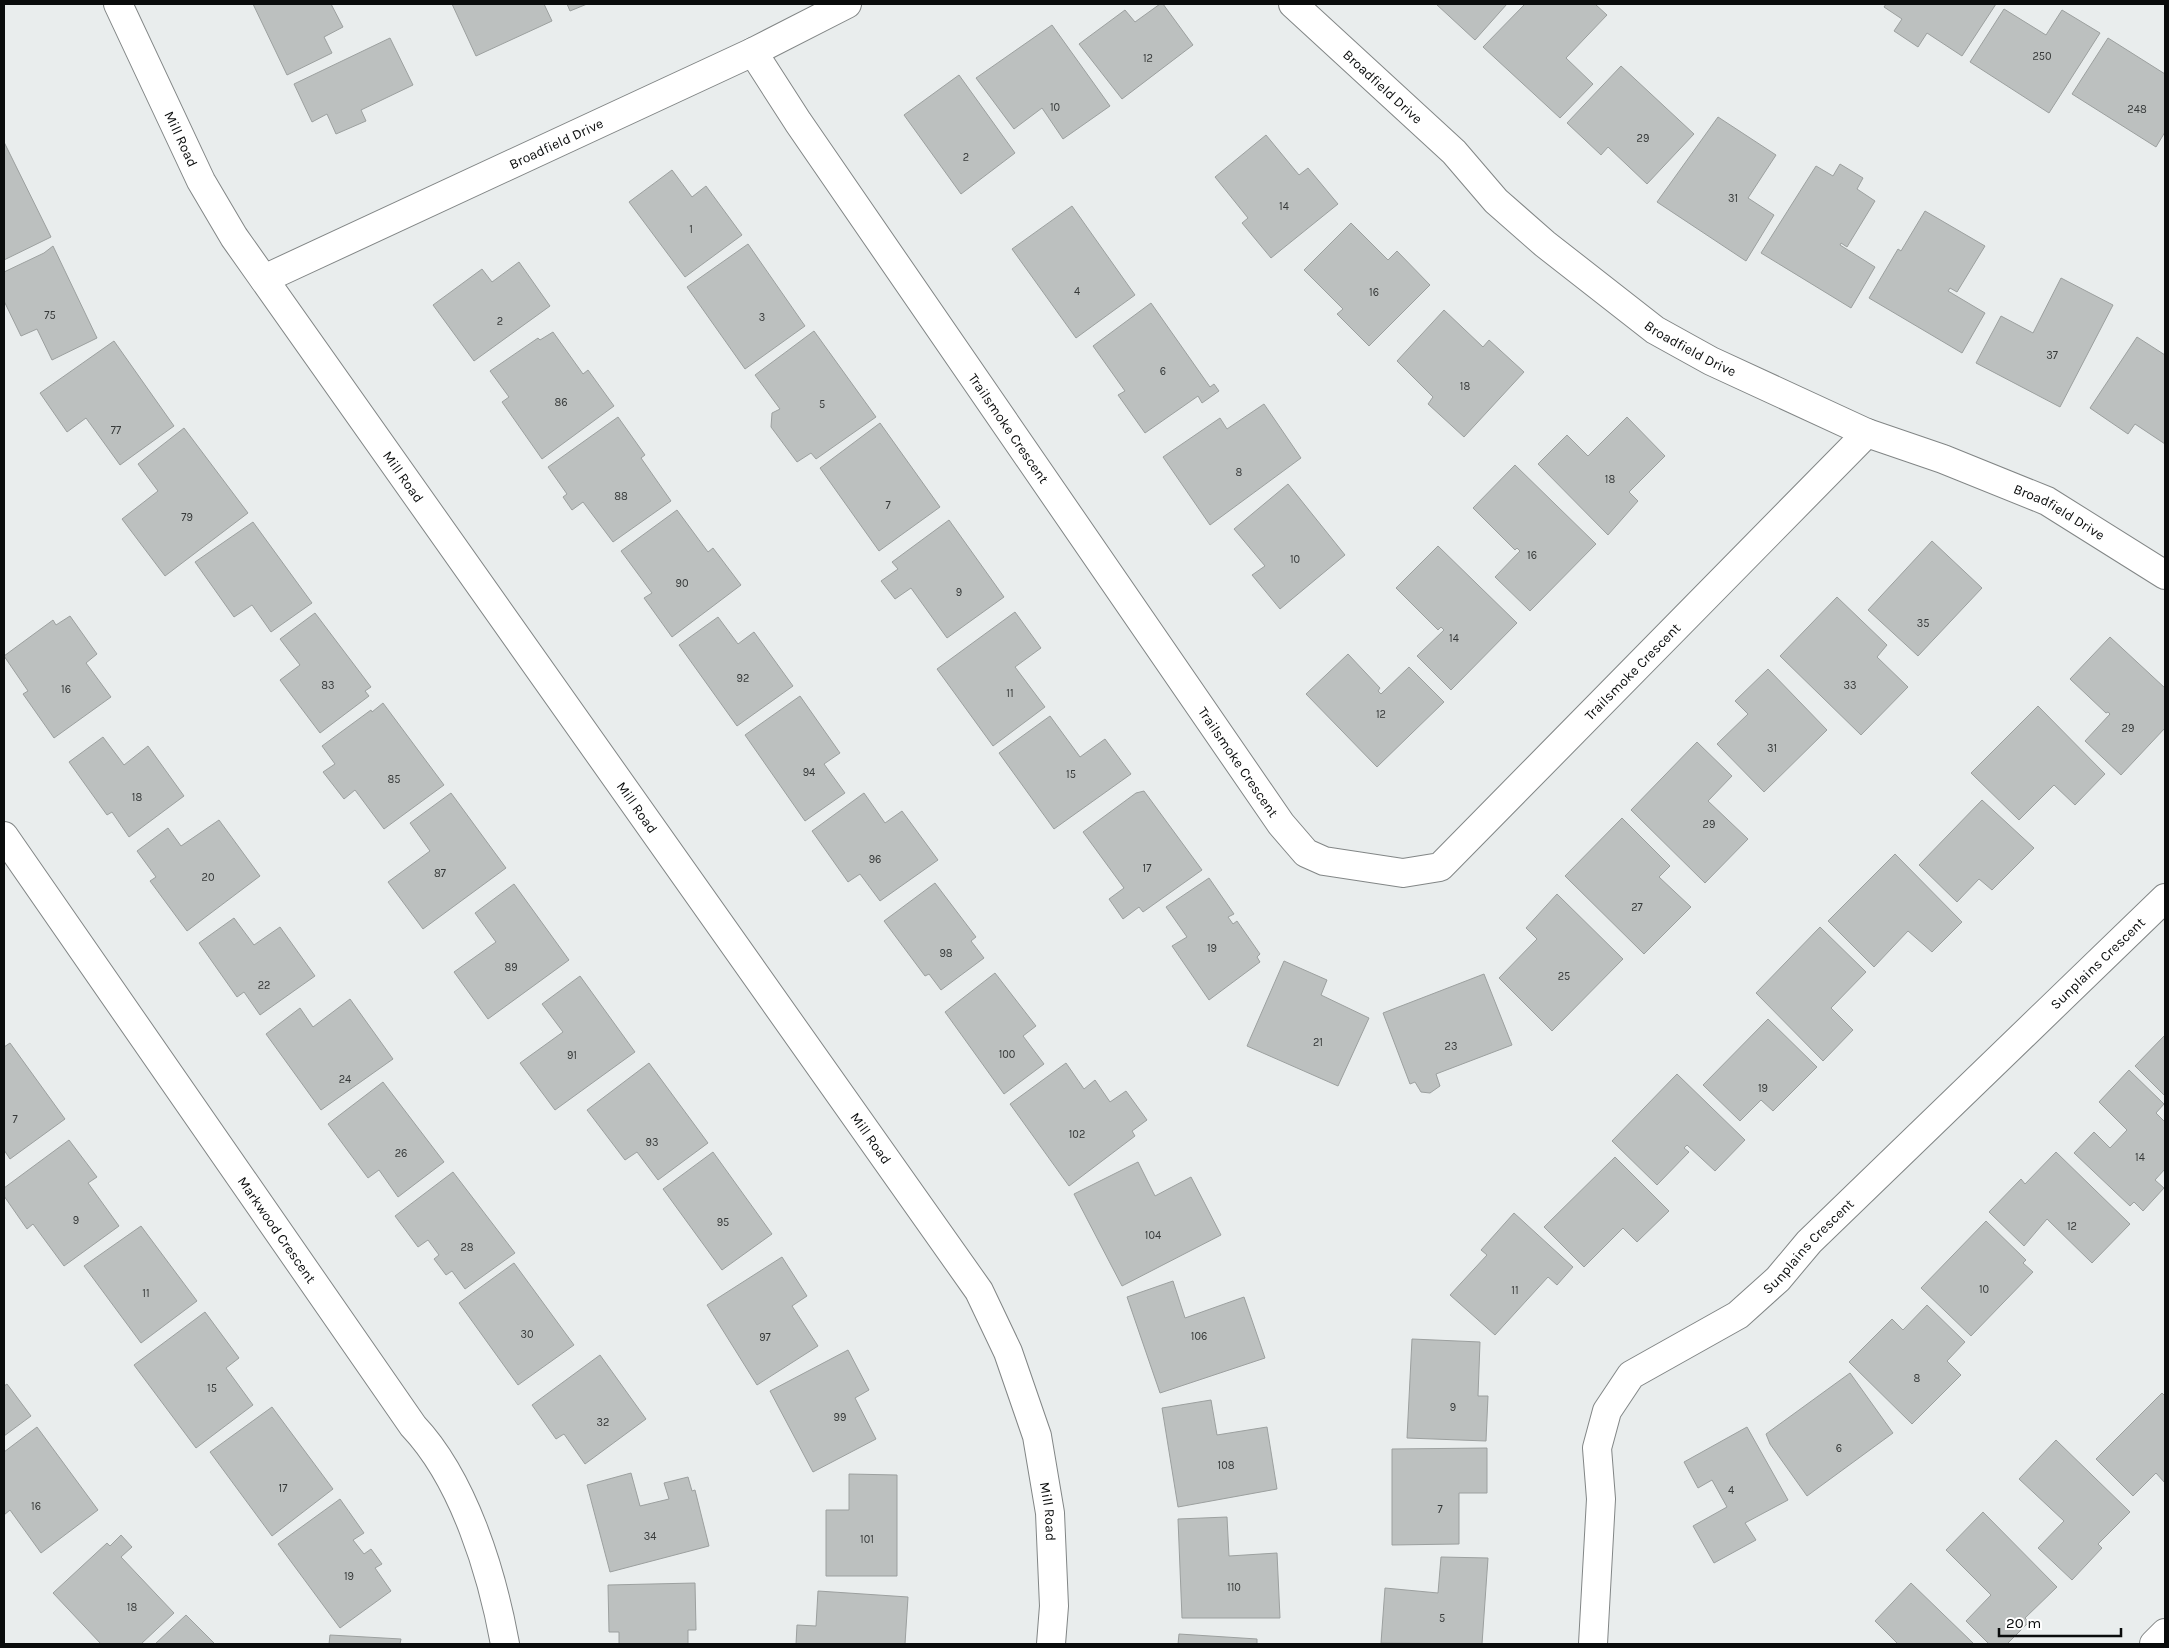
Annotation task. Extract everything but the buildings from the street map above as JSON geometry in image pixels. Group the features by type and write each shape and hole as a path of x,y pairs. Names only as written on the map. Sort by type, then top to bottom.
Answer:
{"street":[{"name":"Mill Road","path":"118,4 201,181 234,237 979,1291 1008,1352 1037,1436 1050,1513 1054,1606 1051,1644"},
{"name":"Broadfield Drive","path":"264,279 753,52 848,4"},
{"name":"Broadfield Drive","path":"1293,4 1454,152 1496,201 1545,244 1655,330 1711,361 1867,433 1943,459 2047,501 2165,575"},
{"name":"Trailsmoke Crescent","path":"753,52 798,122 1281,824 1306,854 1324,861 1403,873 1440,867 1867,433"},
{"name":"Markwood Crescent","path":"4,836 407,1418 425,1439 449,1475 480,1549 499,1610 505,1644"},
{"name":"Sunplains Crescent","path":"1593,1644 1601,1499 1597,1448 1607,1411 1631,1375 1738,1315 1772,1285 1809,1242 2165,898"},
{"path":"2154,1644 2165,1633"}]}
